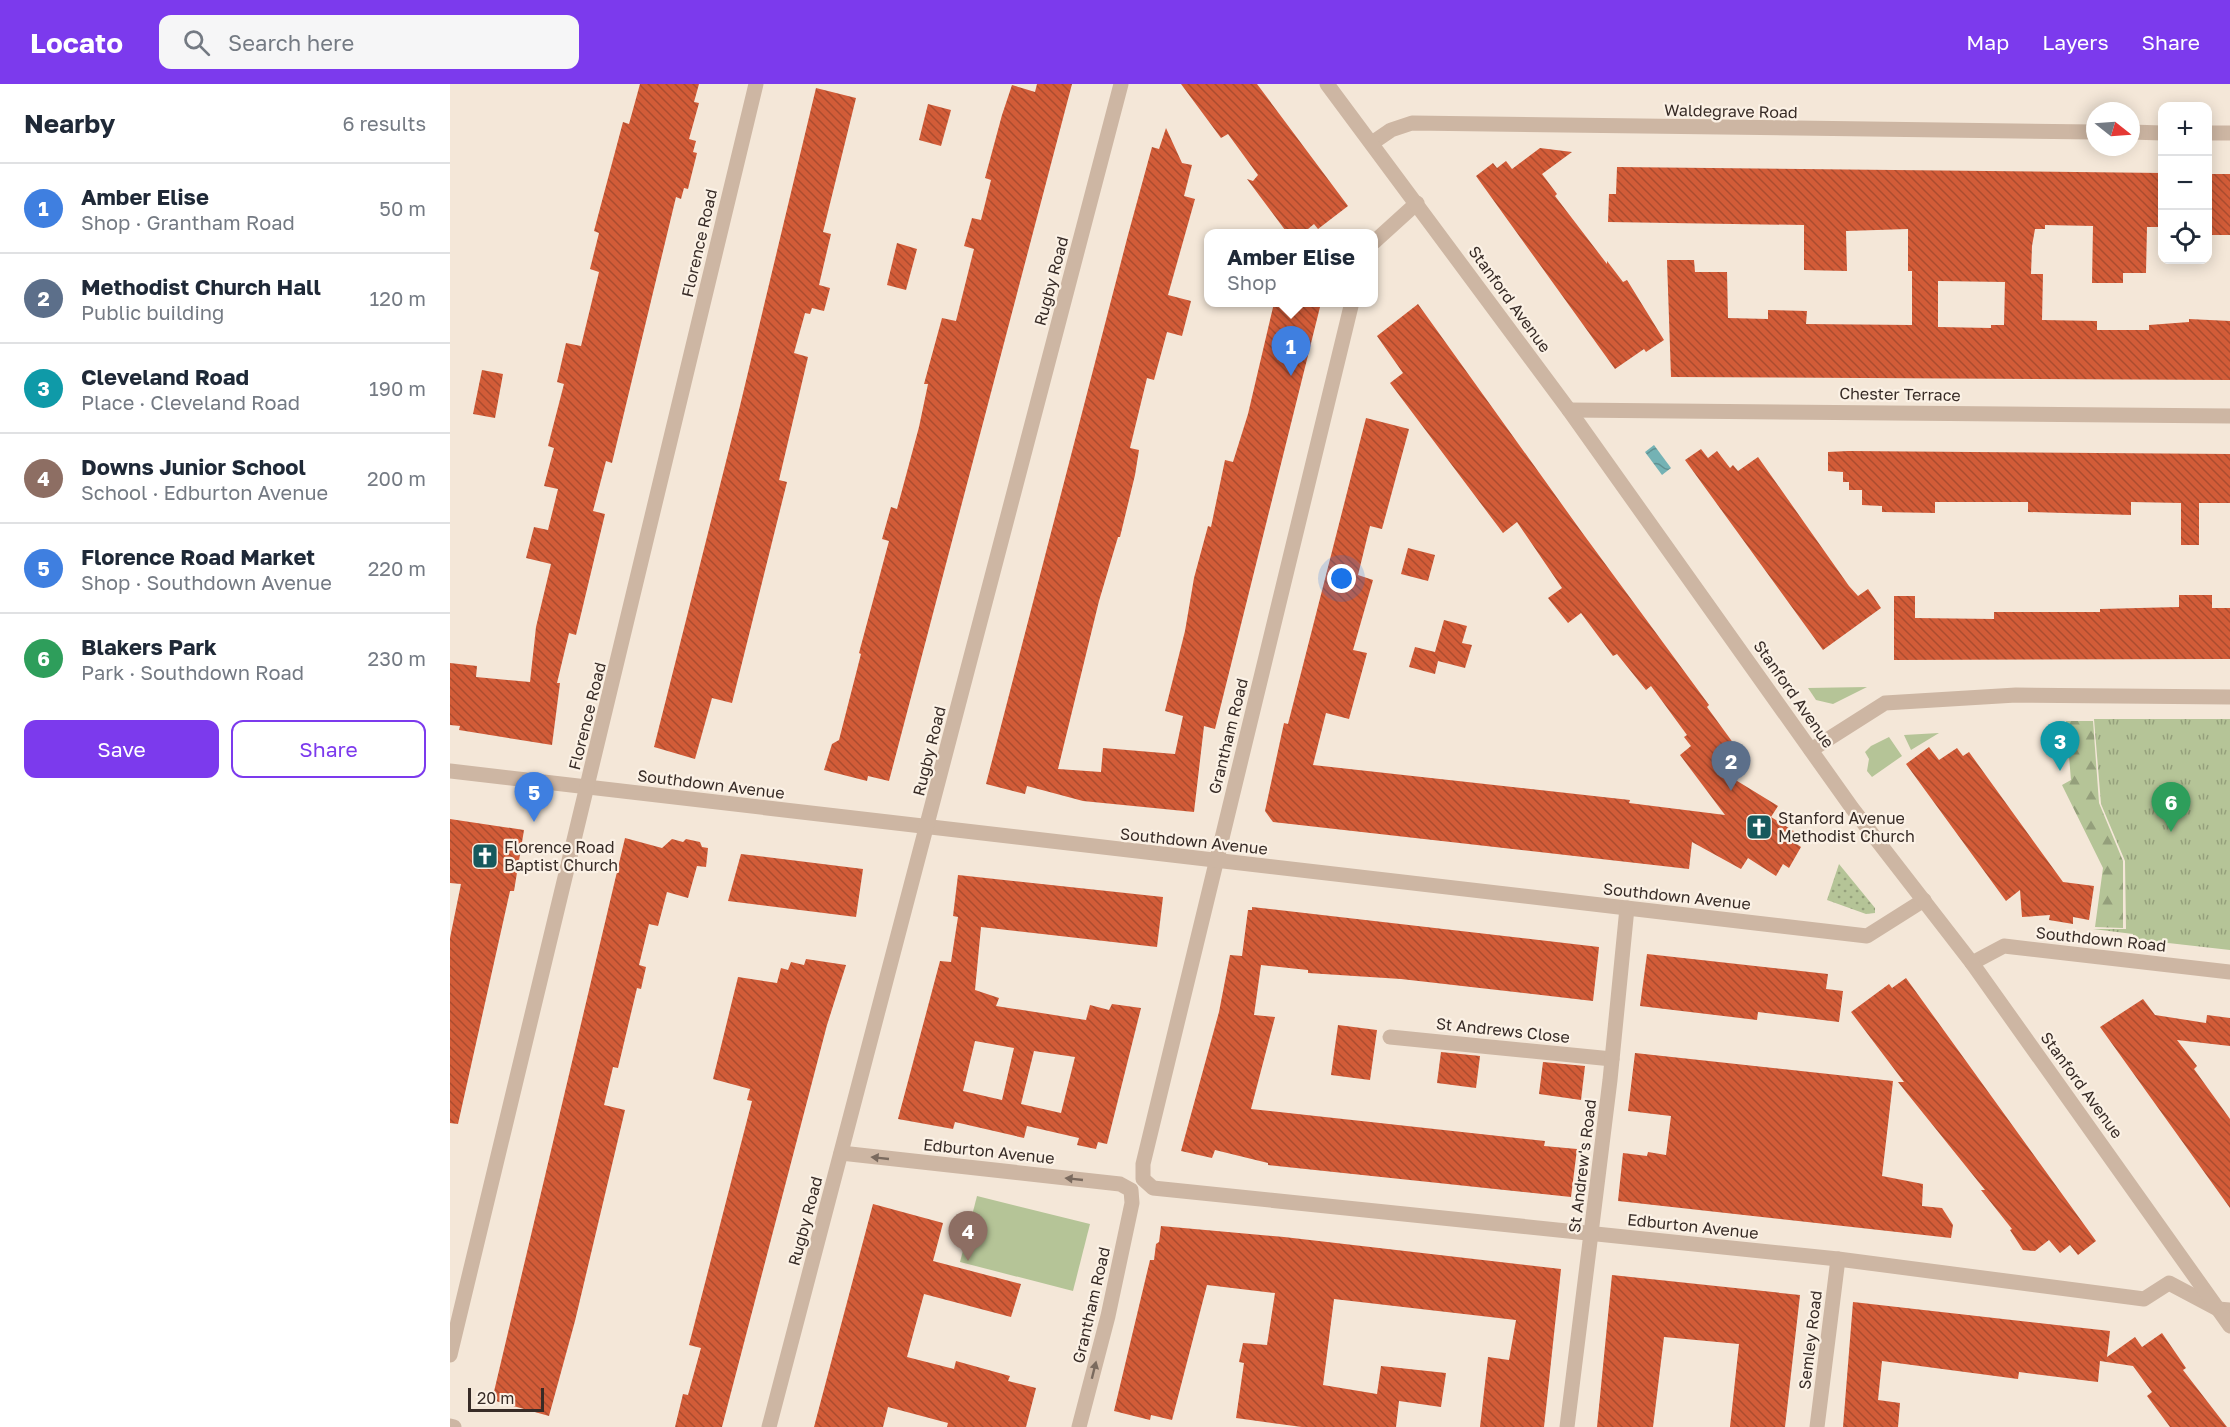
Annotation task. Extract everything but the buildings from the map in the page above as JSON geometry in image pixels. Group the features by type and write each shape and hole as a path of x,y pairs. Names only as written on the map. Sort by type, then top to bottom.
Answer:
{"street":[{"name":"Florence Road","path":"450,1355 756,84"},
{"name":"Rugby Road","path":"769,1427 1121,84"},
{"name":"Stanford Avenue","path":"1327,84 1569,410 1811,750 1972,963 2224,1310 2230,1326"},
{"name":"Waldegrave Road","path":"1372,143 1391,130 1412,123 2086,132"},
{"path":"2140,132 2158,133"},
{"path":"2212,133 2230,133"},
{"path":"1378,238 1417,203"},
{"name":"Grantham Road","path":"1143,1179 1143,1164 1351,307"},
{"name":"Chester Terrace","path":"1569,410 2230,416"},
{"path":"1811,750 1886,703 2016,696 2230,697"},
{"name":"Southdown Avenue","path":"450,771 927,829 1867,936 1924,900"},
{"name":"St Andrew's Road","path":"1567,1427 1592,1235 1627,908"},
{"name":"Southdown Road","path":"1972,963 2004,946 2230,972"},
{"name":"St Andrews Close","path":"1390,1037 1612,1059"},
{"name":"Edburton Avenue","path":"841,1154 1120,1184 1131,1190"},
{"name":"Edburton Avenue","path":"1143,1179 1153,1188 1592,1235 1839,1258 2144,1299 2169,1282 2224,1310"},
{"name":"Grantham Road","path":"1079,1427 1115,1282 1132,1203 1131,1190"},
{"name":"Semley Road","path":"1817,1427 1839,1258"}],"green space":[{"path":"1867,687 1833,704 1816,700 1808,688"},
{"path":"2094,719 2230,719 2230,950 2133,939 2133,934 2093,929 2126,929 2125,861 2101,804"},
{"path":"2066,721 2093,721 2099,803 2123,861 2123,928 2095,927 2103,868 2062,785 2071,780"},
{"path":"1939,733 1911,750 1904,735"},
{"path":"1889,737 1902,756 1872,777 1867,771 1869,759 1865,752 1871,746"},
{"path":"1839,864 1875,908 1875,913 1866,914 1827,900"},
{"path":"977,1196 1090,1224 1073,1291 960,1262"}],"water":[{"path":"1654,445 1671,468 1662,475 1645,452"}],"place":[{"name":"Amber Elise","path":"1291,376"},
{"name":"Cleveland Road","path":"2060,771"},
{"name":"Methodist Church Hall","path":"1731,791"},
{"name":"Florence Road Market","path":"534,822"},
{"name":"Stanford Avenue Methodist Church","path":"1759,827"},
{"name":"Blakers Park","path":"2171,832"},
{"name":"Florence Road Baptist Church","path":"485,856"},
{"name":"Downs Junior School","path":"968,1261"}]}
